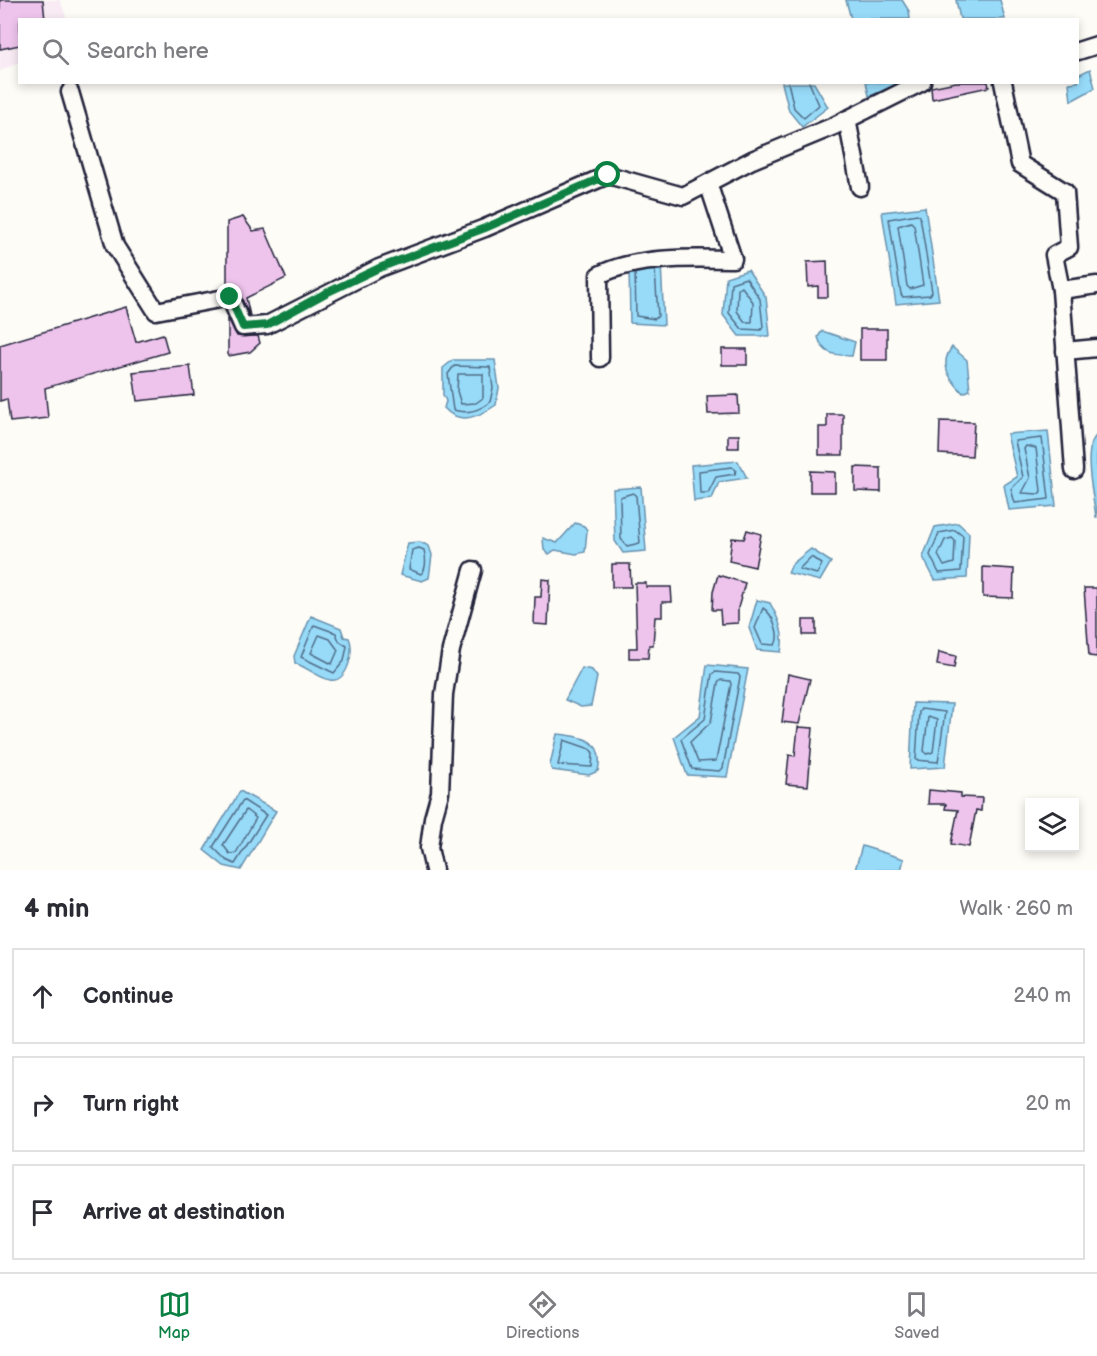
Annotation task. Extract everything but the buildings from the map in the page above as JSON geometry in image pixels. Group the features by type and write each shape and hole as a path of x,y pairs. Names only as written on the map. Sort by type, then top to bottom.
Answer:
{"street":[{"path":"1079,50 1097,45"},
{"path":"70,92 116,246 156,311 230,297 243,327 267,325 379,268 485,228 608,175 683,196 752,160 847,119 918,84"},
{"path":"1003,84 1020,164 1065,192 1069,247 1054,255 1061,290 1074,470"},
{"path":"847,119 860,187"},
{"path":"600,358 598,275 618,265 690,258 733,259 708,183"},
{"path":"1061,290 1097,285"},
{"path":"1065,351 1097,348"},
{"path":"434,870 429,848 433,818 440,793 444,694 451,650 473,570"}],"shaded area":[{"path":"0,0 60,0 67,18 18,18 18,62 0,71"}],"water":[{"path":"846,0 902,0 909,11 910,18 851,18"},
{"path":"956,0 1000,0 1005,18 960,18"},
{"path":"1090,69 1095,88 1071,101 1069,84 1079,84 1079,74"},
{"path":"782,84 815,84 828,107 802,127 789,111"},
{"path":"866,84 901,84 869,96"},
{"path":"925,207 939,300 896,304 882,212"},
{"path":"661,262 664,325 630,323 629,264"},
{"path":"748,270 766,297 770,336 739,336 723,315 726,277"},
{"path":"822,331 855,342 852,356 826,351 818,337"},
{"path":"952,347 967,360 970,390 963,393 947,372 946,360"},
{"path":"453,360 495,360 499,388 496,405 477,416 463,418 457,417 444,408 446,401 443,395 443,368"},
{"path":"1048,431 1056,506 1009,510 1004,485 1017,477 1007,434"},
{"path":"1097,435 1096,517 1089,462 1092,441"},
{"path":"738,461 747,478 719,482 712,499 694,501 691,465"},
{"path":"641,487 646,551 623,553 615,541 613,489"},
{"path":"575,523 584,526 587,530 585,552 576,554 555,550 549,554 544,550 543,538 557,543"},
{"path":"958,523 969,533 967,578 935,580 923,557 935,527"},
{"path":"420,542 429,546 432,555 429,578 422,581 400,575 408,543"},
{"path":"811,549 831,562 820,581 788,573 792,564"},
{"path":"757,600 770,603 776,615 782,633 781,652 757,650 749,628"},
{"path":"311,616 341,628 344,637 349,638 351,643 346,671 336,680 326,679 295,663 294,656"},
{"path":"707,665 748,669 727,777 687,775 674,737 700,716"},
{"path":"582,668 592,670 597,677 591,706 581,707 565,700"},
{"path":"913,703 952,704 945,767 910,769"},
{"path":"557,734 583,738 595,746 598,752 598,771 589,775 552,770 550,765"},
{"path":"240,791 276,811 241,870 224,866 204,850"},
{"path":"862,846 904,859 901,870 855,870"}],"route":[{"path":"230,297 243,327 267,325 379,268 426,248 485,228 608,175"}]}
